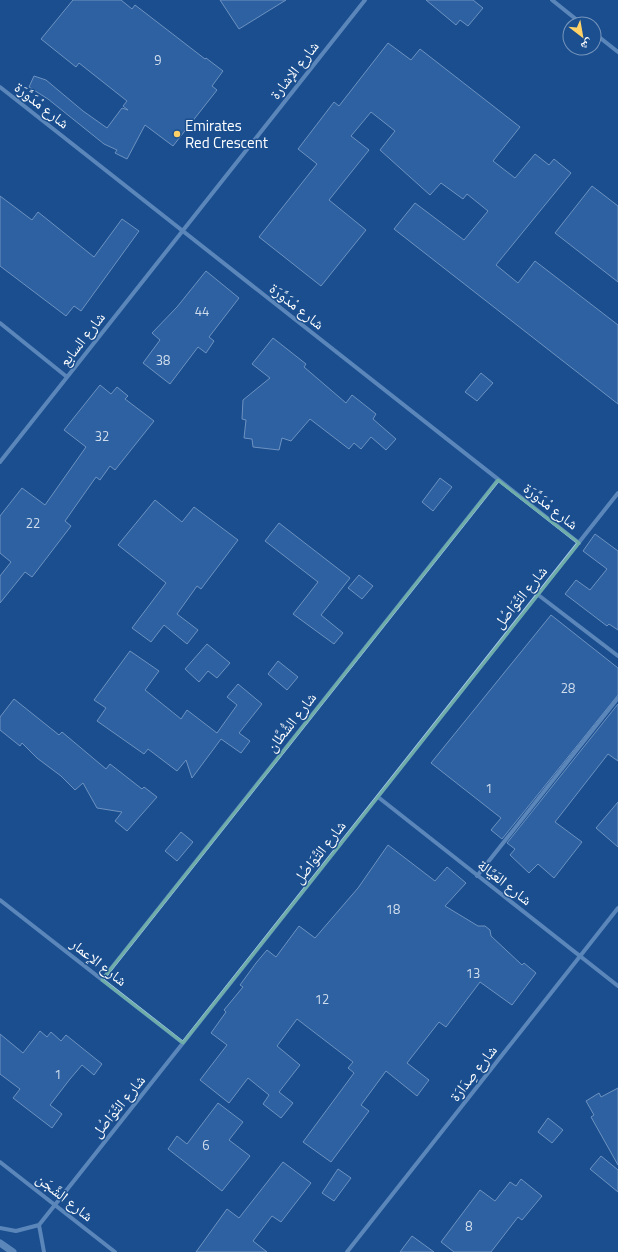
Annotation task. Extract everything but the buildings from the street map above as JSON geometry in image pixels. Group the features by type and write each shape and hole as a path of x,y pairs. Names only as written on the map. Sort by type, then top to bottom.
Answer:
{"street":[{"name":"شارع الإشارة","path":"183,231 365,0"},
{"path":"552,0 572,16"},
{"path":"602,39 618,52"},
{"name":"شارع مْدَوَّرَة","path":"0,87 579,543"},
{"name":"شارع السابع","path":"0,462 183,231"},
{"path":"0,323 67,377"},
{"name":"شارع الشُّطَّان","path":"102,980 498,480"},
{"name":"شارع التَّوَاصُل","path":"39,1225 618,493"},
{"path":"537,594 618,656"},
{"path":"477,876 618,698"},
{"name":"شارع العَيَّالة","path":"378,796 477,876 618,986"},
{"name":"شارع الإعمار","path":"0,900 184,1043"},
{"name":"شارع صِدَارَة","path":"347,1252 618,908"},
{"name":"شارع الشَّجَن","path":"0,1162 115,1252"},
{"path":"0,1228 16,1231 39,1225 44,1252"},
{"path":"0,1243 13,1252"}],"highlighted area":[{"path":"498,480 579,543 183,1043 102,980"}],"place":[{"name":"Emirates Red Crescent","path":"177,134"}]}
